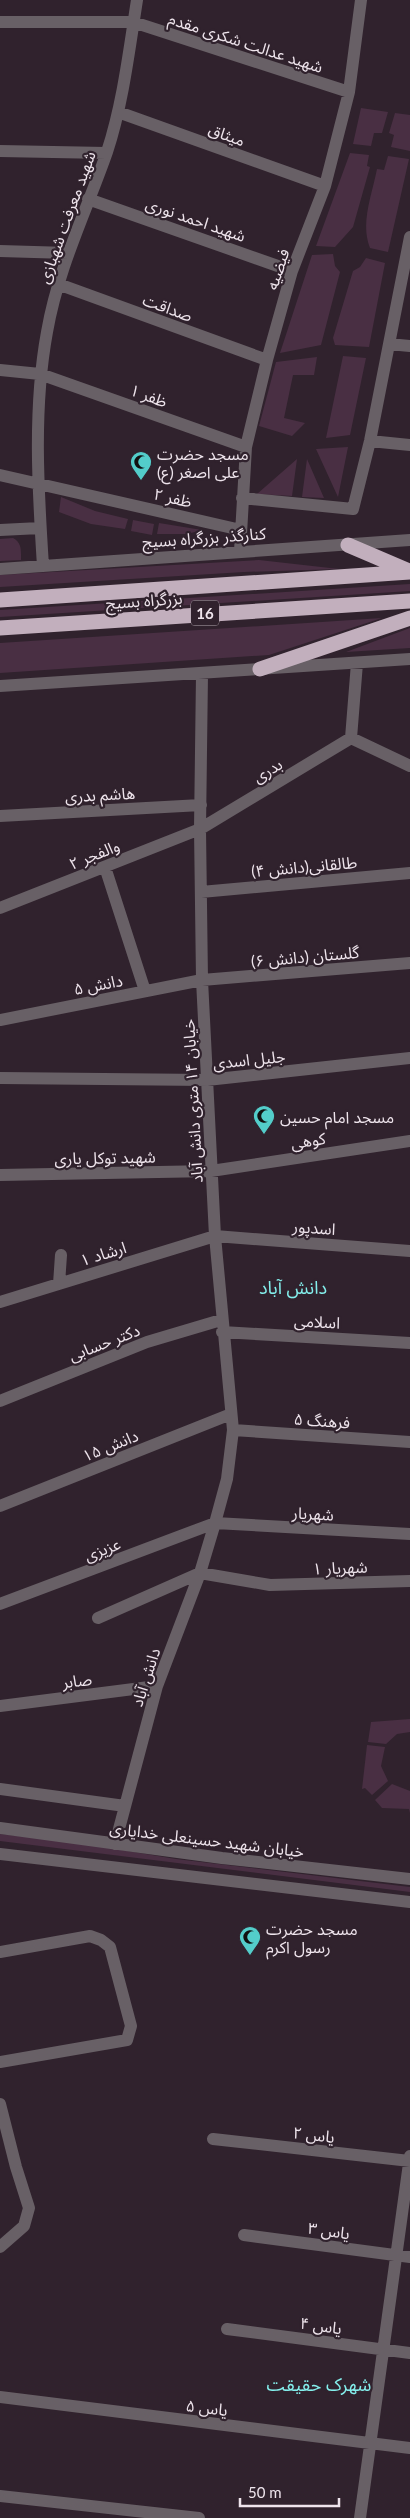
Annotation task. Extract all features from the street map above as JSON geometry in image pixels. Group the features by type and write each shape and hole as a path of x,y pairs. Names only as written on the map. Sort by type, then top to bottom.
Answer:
{"highway":[{"path":"348,546 410,572"},
{"name":"بزرگراه بسیج","path":"0,600 410,572"},
{"name":"بزرگراه بسیج","path":"0,628 410,601"},
{"path":"260,669 410,618"}],"street":[{"name":"شهید معرفت شهبازی","path":"43,566 38,483 40,374 47,331 58,284 68,253 106,153 118,112 137,0"},
{"name":"فیضیه","path":"240,550 246,447 267,360 292,271 325,186 349,92 362,0"},
{"name":"شهید عدالت شکری مقدم","path":"0,22 133,22 349,92"},
{"name":"میثاق","path":"118,112 325,186"},
{"path":"0,151 106,153"},
{"name":"شهید احمد نوری","path":"88,198 292,271"},
{"path":"242,498 354,509 370,441 410,237"},
{"path":"0,251 68,253"},
{"name":"صداقت","path":"58,284 267,360"},
{"path":"389,344 410,346"},
{"name":"ظفر ۱","path":"0,370 40,374 246,447"},
{"path":"370,441 410,445"},
{"name":"ظفر ۲","path":"0,475 241,530"},
{"path":"0,530 40,528"},
{"name":"کنارگذر بزرگراه بسیج","path":"0,569 240,550 348,546 410,540"},
{"path":"0,686 410,659"},
{"path":"357,663 351,738 410,766"},
{"name":"خیابان ۱۴ متری دانش آباد","path":"202,674 200,829 202,980 215,1236 233,1430 227,1479 214,1524"},
{"name":"بدری","path":"200,829 351,738"},
{"name":"هاشم بدری","path":"0,816 201,805"},
{"name":"والفجر ۲","path":"0,908 200,829"},
{"path":"105,866 145,991"},
{"name":"طالقانی(دانش ۴)","path":"201,892 410,873"},
{"name":"گلستان (دانش ۶)","path":"202,980 410,963"},
{"name":"دانش ۵","path":"0,1020 202,980"},
{"name":"جلیل اسدی","path":"0,1078 207,1080 410,1058"},
{"name":"کوهی","path":"211,1171 410,1141"},
{"name":"شهید توکل یاری","path":"0,1175 211,1171"},
{"name":"اسدپور","path":"215,1236 410,1251"},
{"name":"ارشاد ۱","path":"0,1302 215,1236"},
{"path":"59,1284 61,1255"},
{"name":"اسلامی","path":"222,1326 410,1343"},
{"name":"دکتر حسابی","path":"0,1401 147,1342 222,1326"},
{"name":"دانش ۱۵","path":"0,1506 231,1414"},
{"name":"فرهنگ ۵","path":"233,1430 410,1442"},
{"name":"شهریار","path":"214,1524 410,1534"},
{"name":"دانش آباد","path":"115,1844 157,1686 200,1573 214,1524"},
{"name":"عزیزی","path":"0,1604 214,1524"},
{"path":"98,1618 200,1573"},
{"name":"شهریار ۱","path":"200,1573 270,1585 410,1581"},
{"name":"صابر","path":"0,1706 157,1686"},
{"path":"0,1789 125,1806"},
{"name":"خیابان شهید حسینعلی خدایاری","path":"0,1828 115,1844 410,1879"},
{"path":"0,1854 410,1902"},
{"path":"0,1952 90,1936 102,1940 110,1948 131,2026 127,2040 0,2062"},
{"path":"0,2104 16,2167 29,2208 24,2226 0,2247"},
{"name":"یاس ۲","path":"214,2139 410,2160"},
{"path":"360,2518 383,2350 404,2257 410,2160"},
{"name":"یاس ۳","path":"244,2236 404,2257"},
{"name":"یاس ۴","path":"227,2329 410,2353"},
{"name":"یاس ۵","path":"0,2397 410,2448"},
{"path":"0,2496 199,2518"}],"shaded area":[{"path":"361,108 388,112 382,133 374,133 371,146 353,144"},
{"path":"395,113 410,115 410,151 391,147 394,135 389,133"},
{"path":"350,153 369,155 367,166 370,167 353,227 335,247 316,246"},
{"path":"388,156 409,159 388,252 370,248 366,229 368,209 377,169 384,170"},
{"path":"333,254 335,266 340,272 321,345 280,353 312,255"},
{"path":"366,258 385,263 369,347 335,345 333,338 353,271 360,267"},
{"path":"343,356 366,358 350,435 326,438"},
{"path":"317,357 314,375 293,375 284,418 305,423 292,436 259,426 276,362"},
{"path":"348,447 338,497 316,449"},
{"path":"297,459 292,496 257,494"},
{"path":"307,459 324,498 302,497"},
{"path":"61,497 95,511 128,519 125,529 91,524 59,512"},
{"path":"133,520 154,524 152,535 131,531"},
{"path":"159,523 202,530 187,534 157,534"},
{"path":"13,538 21,550 21,560 0,561 0,539"},
{"path":"259,560 339,569 244,572 0,587 0,575"},
{"path":"410,584 410,591 0,617 0,610"},
{"path":"382,618 269,655 0,673 0,643"},
{"path":"410,628 410,648 346,652"},
{"path":"410,1719 410,1732 397,1734 386,1744 368,1742 371,1722"},
{"path":"367,1745 385,1747 381,1766 388,1781 372,1795 365,1788 362,1789"},
{"path":"392,1784 410,1791 410,1813 409,1809 382,1808 375,1800"},
{"path":"0,1834 73,1842 176,1859 410,1887 410,1892 0,1841"}],"place":[{"name":"مسجد حضرت علی اصغر (ع)","path":"141,481"},
{"name":"مسجد امام حسین","path":"264,1135"},
{"name":"مسجد حضرت رسول اکرم","path":"250,1956"}],"district":[{"name":"دانش آباد","path":"293,1287"},
{"name":"شهرک حقیقت","path":"319,2384"}]}
